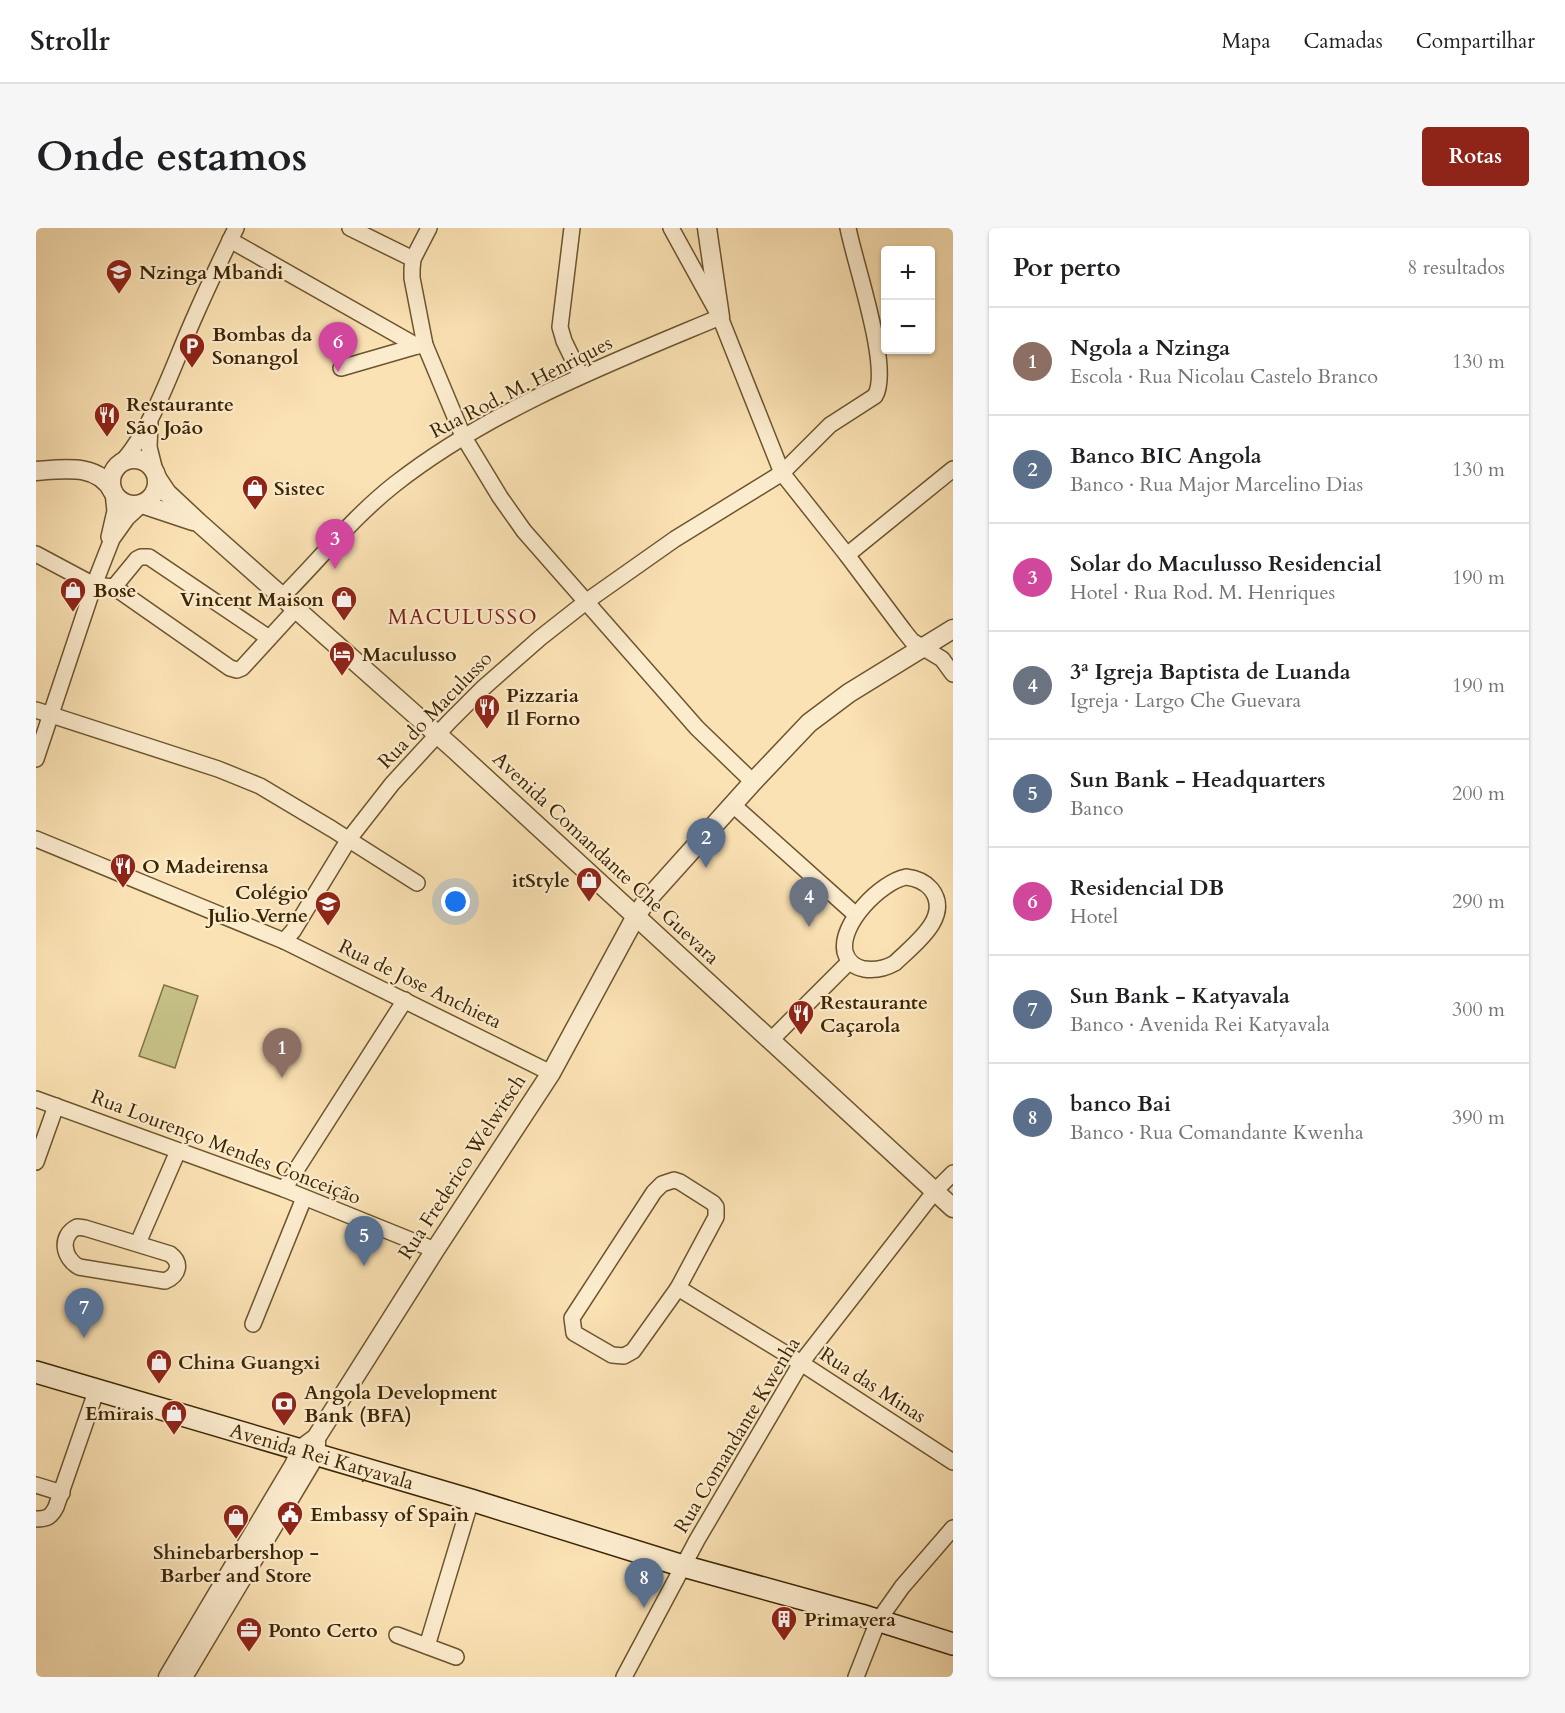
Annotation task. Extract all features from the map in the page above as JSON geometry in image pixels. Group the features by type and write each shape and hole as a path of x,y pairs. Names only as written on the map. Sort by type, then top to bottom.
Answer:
{"main road":[{"name":"Avenida Rei Katyavala","path":"36,1372 311,1447 683,1566 953,1644"}],"street":[{"path":"350,228 413,259"},
{"path":"429,228 413,259 412,278 421,345 463,436 516,520 639,663 698,728 753,782"},
{"path":"572,228 560,327 564,341 581,376"},
{"path":"671,228 720,317 782,473 912,641 942,659 953,674"},
{"path":"707,228 720,317"},
{"name":"Rua do Maculusso","path":"284,941 293,931 350,839 392,784 438,734 511,662 587,601 675,539 782,473 830,425 870,401 878,391 878,368 872,321 848,228"},
{"path":"36,759 43,712 102,563 115,512 111,486 112,473 130,453 150,417 233,234 421,345"},
{"name":"Rua Rod. M. Henriques","path":"114,587 230,668 242,668 269,638 289,603 342,532 376,499 423,463 463,436 581,376 720,317"},
{"path":"340,368 421,345"},
{"path":"102,563 119,528 156,491 156,475 149,447 150,417"},
{"path":"36,471 78,470 128,460 143,461 156,475"},
{"path":"847,555 953,469"},
{"path":"78,470 104,478 122,502 128,505 142,504"},
{"name":"Avenida Comandante Che Guevara","path":"156,475 167,493 198,522 438,734 953,1208"},
{"name":"Avenida Comandante Che Guevara","path":"142,504 198,522"},
{"path":"36,554 94,585 114,587 137,559 149,557 269,638"},
{"name":"Rua Frederico Welwitsch","path":"183,1677 216,1609 311,1447 435,1250 551,1073 636,916 732,804 808,723 849,693 953,629"},
{"path":"43,712 241,777 277,794 417,883"},
{"path":"732,804 856,915"},
{"name":"Rua de Jose Anchieta","path":"36,839 284,941 551,1073"},
{"path":"913,878 927,885 936,895 938,904 934,923 896,963 889,967 870,970 862,969 849,962 844,946 845,938 856,915 889,884 913,878"},
{"path":"771,1040 849,962"},
{"path":"284,1189 405,1000"},
{"name":"Rua Lourenço Mendes Conceição","path":"36,1099 284,1189 435,1250"},
{"path":"36,1162 56,1106"},
{"path":"138,1243 178,1151"},
{"name":"Rua Comandante Kwenha","path":"624,1677 683,1566 801,1363 935,1191 953,1173"},
{"path":"674,1180 713,1203 717,1211 713,1225 678,1288 633,1351 624,1356 612,1355 574,1333 572,1318 648,1202 662,1184 674,1180"},
{"path":"253,1324 304,1197"},
{"path":"77,1227 138,1243 170,1254 177,1259 178,1265 172,1278 165,1281 79,1267 71,1263 65,1251 65,1239 70,1231 77,1227"},
{"name":"Rua das Minas","path":"678,1288 801,1363 953,1462"},
{"path":"36,1519 52,1516 97,1389"},
{"path":"36,1485 62,1493"},
{"path":"427,1646 471,1500"},
{"path":"856,1677 878,1621 902,1587 953,1528"},
{"name":"Rua Frederico Welwitsch","path":"168,1677 216,1609"},
{"path":"397,1635 456,1657"}],"shaded area":[{"path":"164,985 198,996 175,1068 139,1056"}],"place":[{"name":"Nzinga Mbandi","path":"119,295"},
{"name":"Bombas da Sonangol","path":"192,369"},
{"name":"Residencial DB","path":"338,372"},
{"name":"Restaurante São João","path":"107,438"},
{"name":"Sistec","path":"255,511"},
{"name":"Solar do Maculusso Residencial","path":"335,569"},
{"name":"Bose","path":"73,613"},
{"name":"Vincent Maison","path":"344,622"},
{"name":"Maculusso","path":"342,677"},
{"name":"Pizzaria Il Forno","path":"487,730"},
{"name":"Banco BIC Angola","path":"706,868"},
{"name":"O Madeirensa","path":"123,889"},
{"name":"itStyle","path":"589,903"},
{"name":"Colégio Julio Verne","path":"328,927"},
{"name":"3ª Igreja Baptista de Luanda","path":"809,927"},
{"name":"Restaurante Caçarola","path":"801,1036"},
{"name":"Ngola a Nzinga","path":"282,1078"},
{"name":"Sun Bank - Headquarters","path":"364,1266"},
{"name":"Sun Bank - Katyavala","path":"84,1338"},
{"name":"China Guangxi","path":"159,1385"},
{"name":"Angola Development Bank (BFA)","path":"284,1427"},
{"name":"Emirais","path":"174,1436"},
{"name":"Embassy of Spain","path":"290,1537"},
{"name":"Shinebarbershop - Barber and Store","path":"236,1540"},
{"name":"banco Bai","path":"644,1608"},
{"name":"Primavera","path":"784,1642"},
{"name":"Ponto Certo","path":"249,1653"}],"district":[{"name":"MACULUSSO","path":"463,617"}]}
